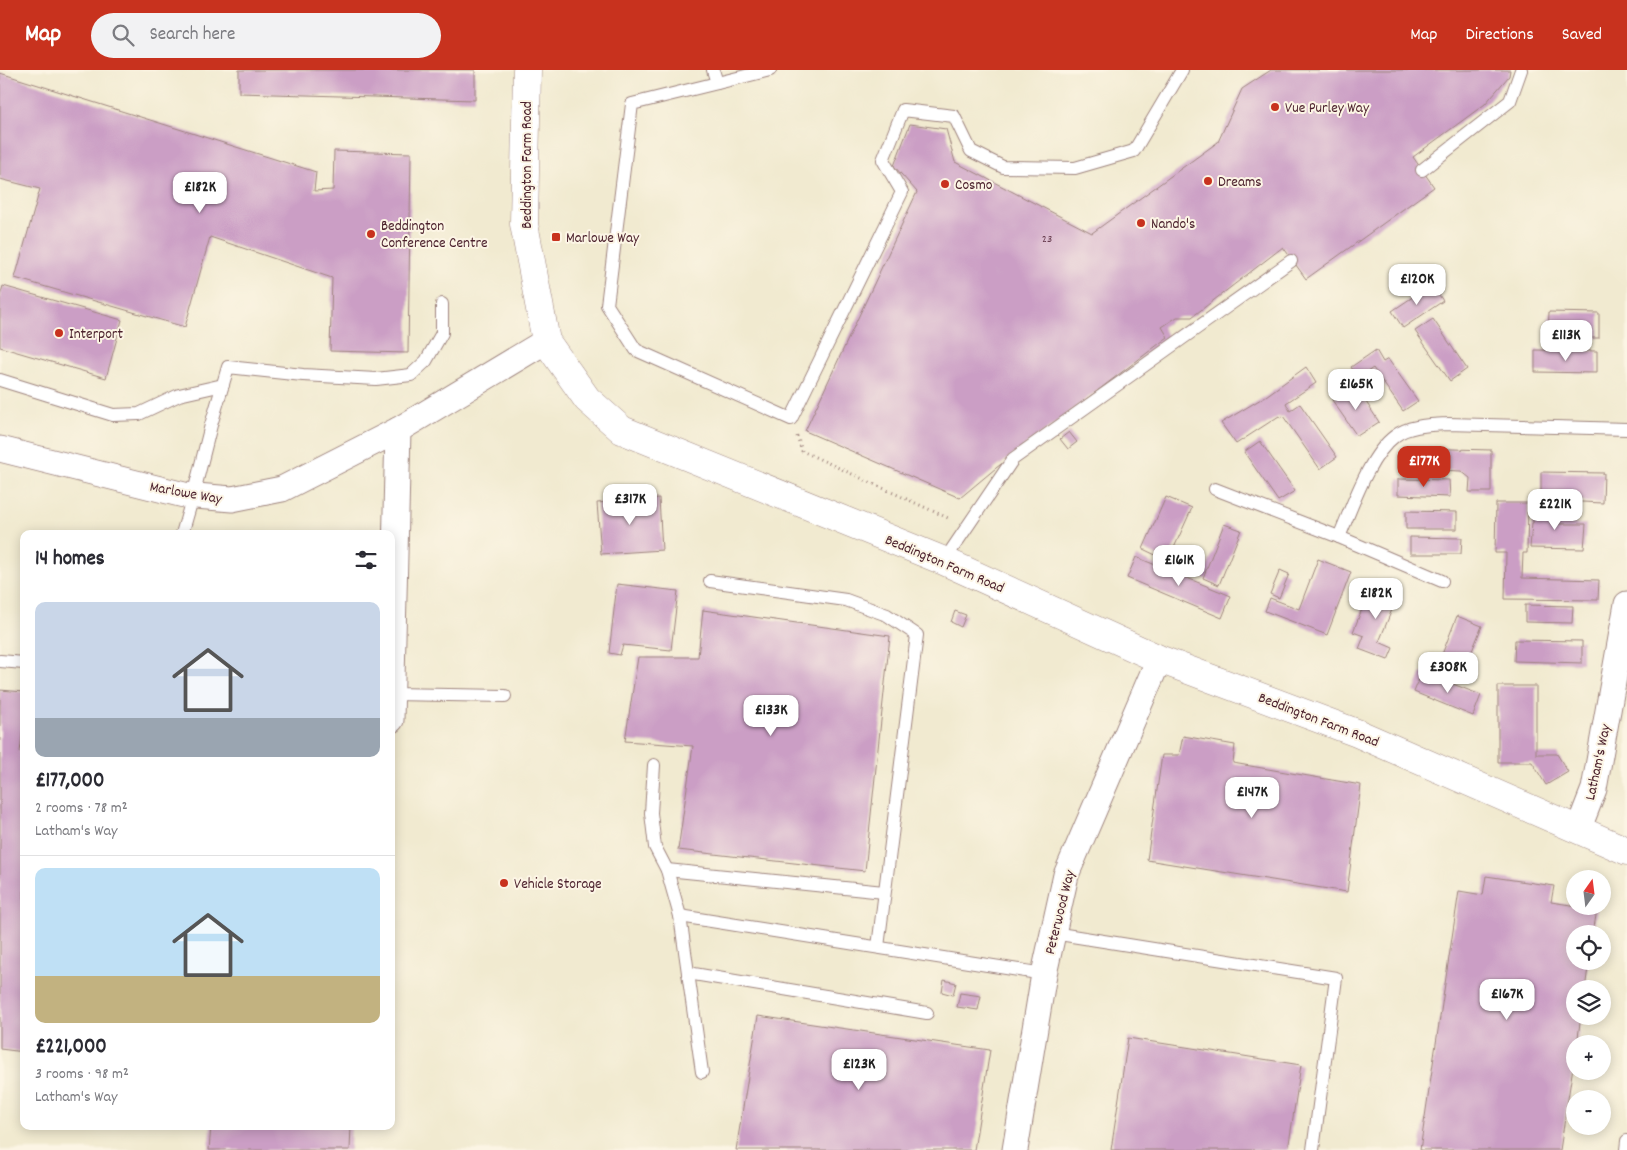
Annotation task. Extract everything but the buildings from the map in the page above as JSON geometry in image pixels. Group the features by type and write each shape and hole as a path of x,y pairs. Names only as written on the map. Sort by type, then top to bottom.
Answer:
{"street":[{"name":"Beddington Farm Road","path":"527,70 524,224 546,341 587,399 622,430 944,561 1159,659 1357,733 1627,851"},
{"name":"Marlowe Way","path":"0,449 193,496 232,499 282,489 398,430 546,341"},
{"path":"395,562 398,430"},
{"name":"Latham's Way","path":"1578,830 1594,789 1627,604"},
{"name":"Peterwood Way","path":"1015,1150 1044,974 1066,874 1159,659"}],"lane":[{"path":"713,70 716,83"},
{"path":"770,70 632,104 607,304 636,350 791,419 902,192 883,160 903,110 954,116 971,151 1003,167 1075,168 1134,151 1182,70"},
{"path":"1422,170 1510,101 1521,70"},
{"path":"944,561 1013,459 1291,261"},
{"path":"183,530 228,367 303,375 376,379 411,375 426,361 442,333 442,304"},
{"path":"0,380 113,415 140,414 179,395 223,386"},
{"path":"1339,537 1372,460 1396,435 1420,426 1448,424 1627,429"},
{"path":"1215,489 1339,537 1442,581"},
{"path":"710,581 846,600 887,615 917,635 878,947"},
{"path":"0,661 20,662"},
{"path":"395,694 505,696"},
{"path":"654,765 651,813 655,847 667,870 680,916 702,1072"},
{"path":"667,870 884,892"},
{"path":"680,916 1044,974"},
{"path":"1053,933 1336,978 1313,1150"},
{"path":"688,973 927,1013"},
{"path":"1626,1150 1627,1141"}],"path":[{"path":"791,419 802,451 967,526"}],"place":[{"name":"Vue Purley Way","path":"1275,107"},
{"name":"Dreams","path":"1208,181"},
{"name":"Cosmo","path":"945,184"},
{"name":"Nando's","path":"1141,223"},
{"name":"Beddington Conference Centre","path":"371,234"},
{"name":"Marlowe Way","path":"556,237"},
{"name":"Interport","path":"59,333"},
{"name":"Vehicle Storage","path":"504,883"}]}
